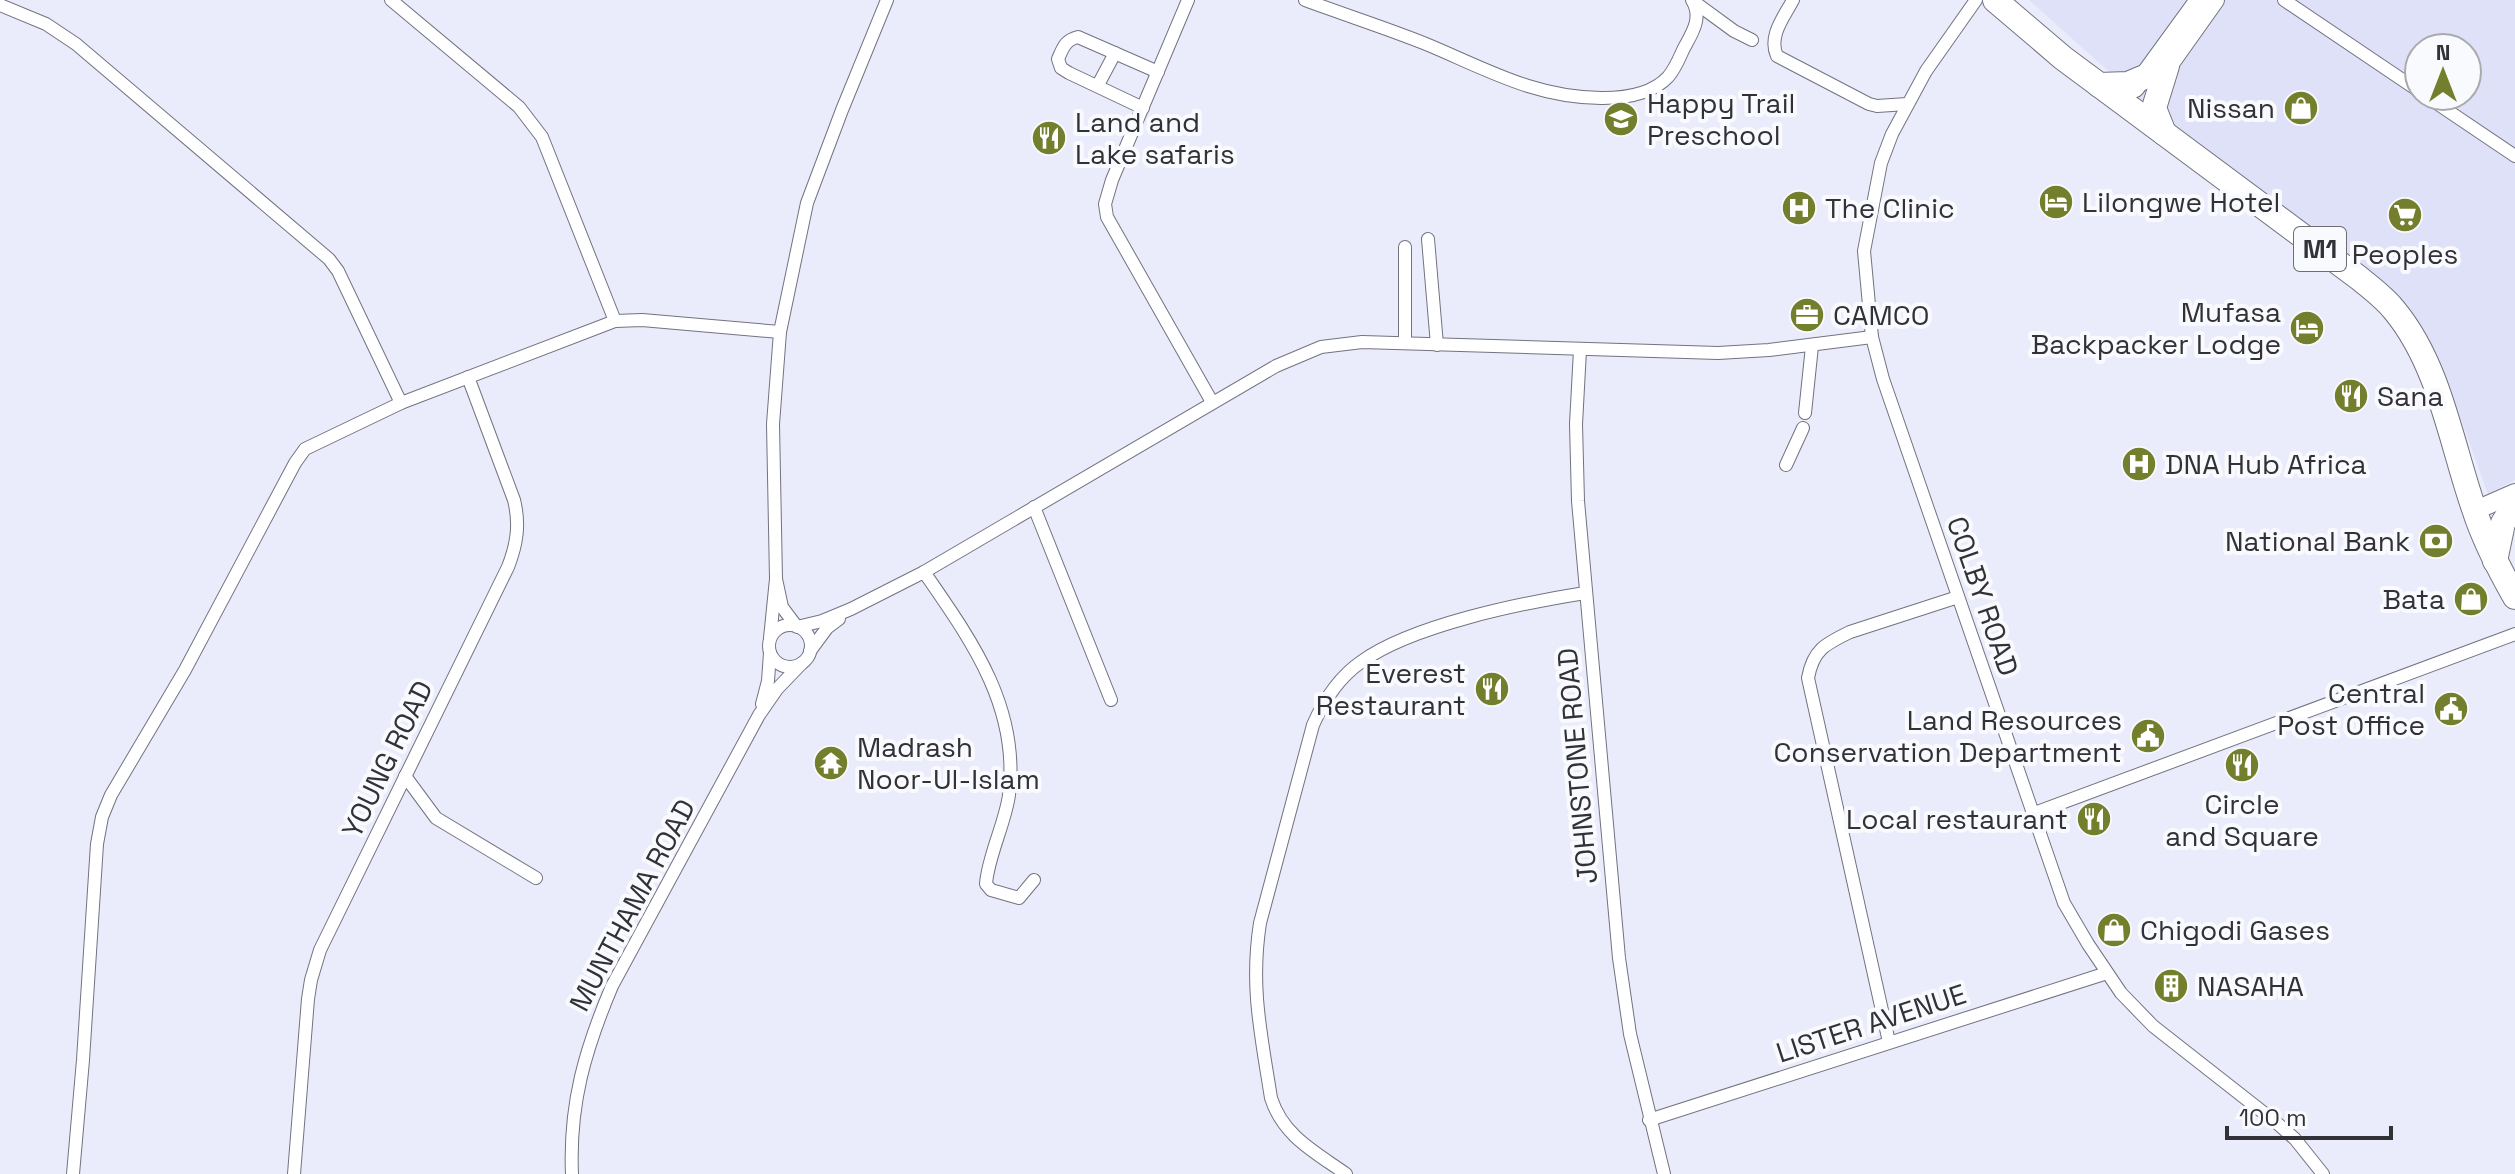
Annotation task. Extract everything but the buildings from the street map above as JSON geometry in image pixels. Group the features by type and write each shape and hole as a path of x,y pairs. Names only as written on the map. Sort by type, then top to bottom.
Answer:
{"highway":[{"name":"M1","path":"1995,0 2063,58 2359,278 2394,309 2421,351 2474,511 2495,562 2515,597"},
{"path":"2164,133 2154,108 2167,66"},
{"path":"2099,85 2128,84 2142,78"},
{"path":"2495,562 2503,523 2515,504"}],"main road":[{"path":"2130,108 2142,78 2199,0"},
{"path":"2130,108 2167,66 2215,0"},
{"path":"2474,511 2515,493"}],"street":[{"path":"391,0 519,107 542,137 615,321"},
{"path":"759,715 768,681 776,579 773,424 780,332 807,203 887,0"},
{"path":"1188,0 1105,204 1107,217 1212,402"},
{"path":"1305,0 1422,42 1526,86 1568,95 1613,97 1645,92 1669,76 1696,25 1698,17 1692,1"},
{"path":"1793,0 1774,40 1777,56 1869,104 1907,104"},
{"name":"COLBY ROAD","path":"1976,0 1926,71 1886,148 1864,251 1872,337 1883,379 2064,903 2121,993 2153,1026 2278,1124 2323,1174"},
{"path":"2284,0 2403,80"},
{"path":"1692,1 1752,40"},
{"path":"0,5 46,24 76,44 329,259 338,271 401,403"},
{"path":"1143,108 1061,68 1058,59 1065,44 1078,37 1158,72"},
{"path":"1098,85 1115,53"},
{"path":"2450,112 2515,156"},
{"path":"1428,239 1437,345"},
{"path":"1405,247 1405,343"},
{"path":"73,1174 97,844 102,817 111,795 185,670 305,449 401,403 615,321 642,320 780,332"},
{"path":"770,638 779,629 822,621 851,609 924,572 1212,402 1276,366 1321,347 1362,342 1718,353 1812,346 1872,337"},
{"path":"1805,413 1812,346"},
{"name":"JOHNSTONE ROAD","path":"1580,350 1577,464 1585,593 1622,983 1630,1034 1664,1174"},
{"name":"YOUNG ROAD","path":"294,1174 308,999 314,966 508,567 518,531 514,500 468,377"},
{"path":"1786,465 1803,428"},
{"path":"1034,507 1111,700"},
{"path":"924,572 986,666 998,697 1006,736 1010,776 1008,796 986,884 991,890 1019,898 1034,880"},
{"path":"776,579 782,607 808,637 810,651"},
{"path":"1346,1174 1295,1138 1276,1112 1254,982 1260,923 1313,725 1326,698 1340,680 1363,660 1387,646 1451,623 1585,593"},
{"path":"1889,1042 1808,678 1811,661 1820,649 1835,639 1958,597"},
{"path":"759,715 827,628 851,609"},
{"path":"2032,814 2515,634"},
{"path":"770,653 779,665 795,667 802,663"},
{"name":"MUNTHAMA ROAD","path":"572,1174 575,1098 592,1032 612,986 759,715"},
{"path":"405,776 436,818 536,878"},
{"name":"LISTER AVENUE","path":"1649,1120 2107,973"}],"shaded area":[{"path":"2029,0 2515,0 2515,480 2488,494 2457,408 2393,325"}],"place":[{"name":"Nissan","path":"2301,108"},
{"name":"Happy Trail Preschool","path":"1621,119"},
{"name":"Land and Lake safaris","path":"1049,138"},
{"name":"Lilongwe Hotel","path":"2056,202"},
{"name":"The Clinic","path":"1799,208"},
{"name":"Peoples","path":"2405,215"},
{"name":"CAMCO","path":"1807,315"},
{"name":"Mufasa Backpacker Lodge","path":"2307,328"},
{"name":"Sana","path":"2351,396"},
{"name":"DNA Hub Africa","path":"2139,464"},
{"name":"National Bank","path":"2436,541"},
{"name":"Bata","path":"2471,599"},
{"name":"Everest Restaurant","path":"1492,689"},
{"name":"Central Post Office","path":"2451,709"},
{"name":"Land Resources Conservation Department","path":"2148,736"},
{"name":"Madrash Noor-Ul-Islam","path":"831,763"},
{"name":"Circle and Square","path":"2242,765"},
{"name":"Local restaurant","path":"2094,819"},
{"name":"Chigodi Gases","path":"2114,930"},
{"name":"NASAHA","path":"2171,986"}]}
